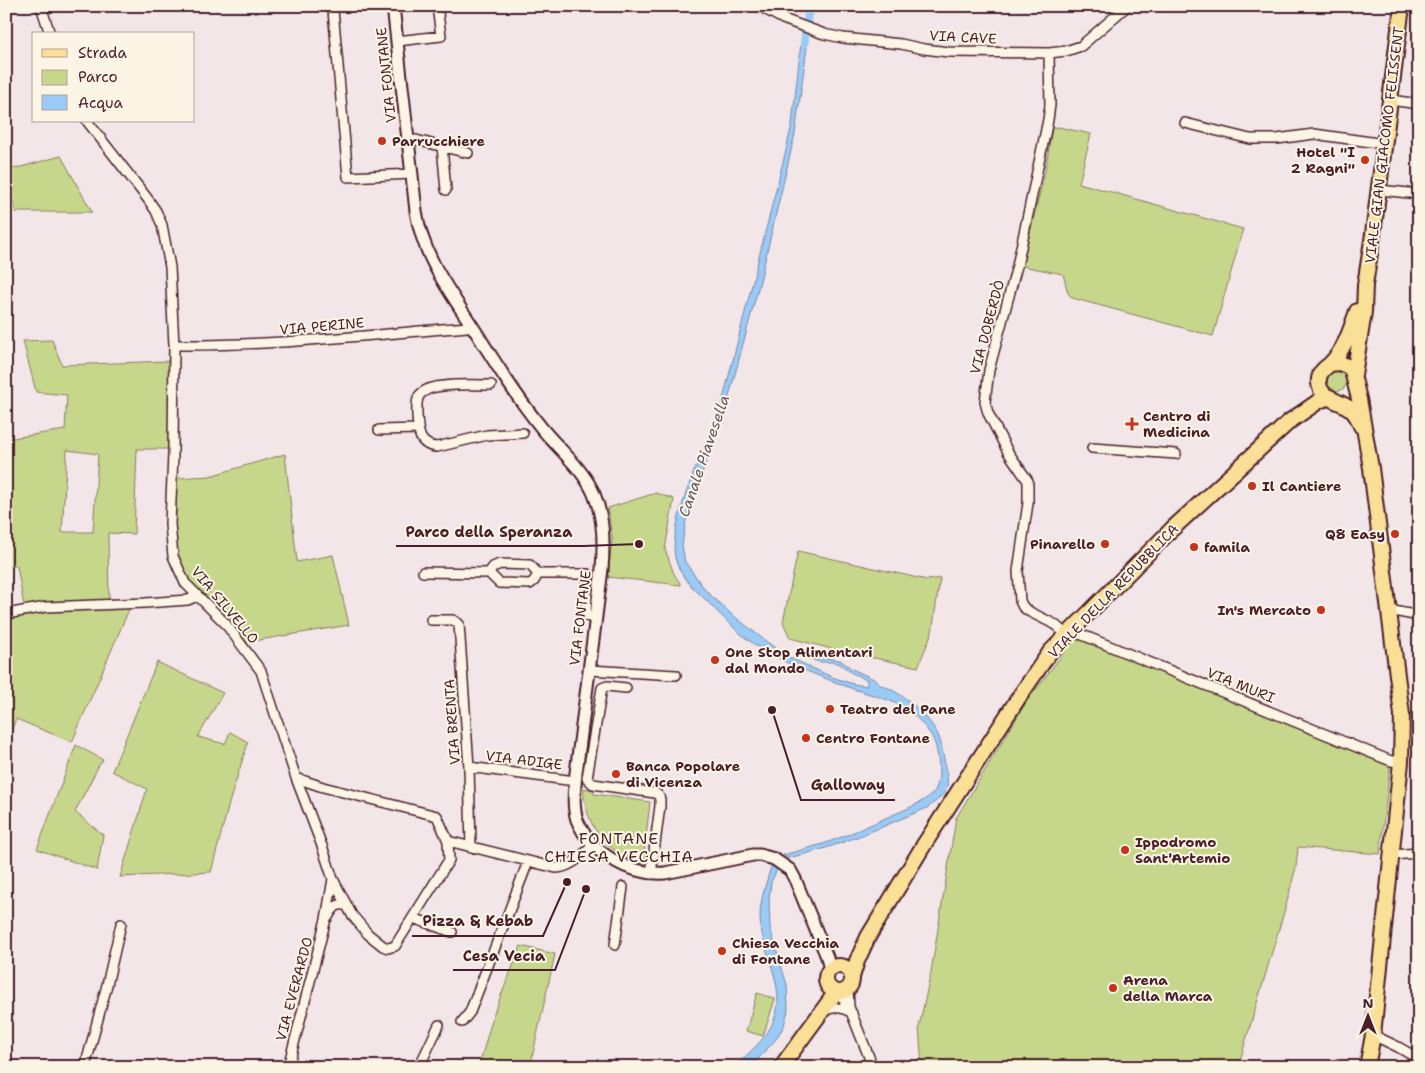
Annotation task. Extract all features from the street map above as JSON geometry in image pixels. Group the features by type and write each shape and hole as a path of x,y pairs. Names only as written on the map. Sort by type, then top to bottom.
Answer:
{"main road":[{"name":"VIALE GIAN GIACOMO FELISSENT","path":"1331,398 1338,399 1349,395 1355,386 1364,312 1365,285 1400,24 1400,6"},
{"name":"VIALE GIAN GIACOMO FELISSENT","path":"1365,285 1351,329 1330,364 1320,375 1319,385 1331,398 1349,407 1356,415 1371,468"},
{"path":"1364,312 1362,371 1371,468"},
{"path":"1330,364 1345,364 1352,371 1355,378"},
{"path":"1290,421 1320,375"},
{"name":"VIALE GIAN GIACOMO FELISSENT","path":"1355,378 1371,468 1402,715 1401,762 1392,855 1373,1035 1367,1067"},
{"path":"1290,421 1319,401 1331,398"},
{"name":"VIALE DELLA REPUBBLICA","path":"782,1067 807,1023 838,977 857,961 868,937 926,843 1018,697 1050,652 1172,529 1290,421"},
{"name":"VIALE DELLA REPUBBLICA","path":"799,1040 810,1029 822,1011 838,977"}],"street":[{"path":"41,6 49,32"},
{"path":"334,6 348,177 412,174"},
{"name":"VIA FONTANE","path":"393,6 418,228 424,246 435,269 518,398 581,474 593,492 603,527 602,568 575,781 574,802 577,819 586,836 606,856 626,866 651,874 666,874 753,855 760,855 779,862 795,879 838,977"},
{"path":"397,41 441,36 437,6"},
{"name":"VIA CAVE","path":"759,6 795,23 824,34 843,38 901,44 949,52 1049,53 1066,51 1081,46 1128,6"},
{"name":"VIA DOBERDÒ","path":"1049,53 1050,105 1048,120 1018,266 995,346 985,391 985,402 988,413 1013,460 1028,481 1028,503 1018,571 1020,601 1023,607 1030,612 1070,632"},
{"path":"1390,100 1419,104"},
{"name":"VIA SILVELLO","path":"89,122 156,210 162,225 170,268 174,345 170,545 181,576 197,596 225,623 261,671 296,778 333,879 352,915 368,934 388,948 398,943 449,851"},
{"path":"1185,122 1250,139 1277,139 1314,134 1385,144"},
{"name":"VIA FONTANE","path":"408,140 416,140 468,153"},
{"path":"442,146 446,190"},
{"path":"1379,190 1419,194"},
{"name":"VIA PERINE","path":"174,345 228,346 289,342 467,327 471,324"},
{"path":"491,385 438,386 427,389 419,395 419,436 430,447 437,447 487,435 524,433"},
{"path":"379,430 418,429"},
{"path":"1092,448 1140,447 1176,454"},
{"path":"489,573 500,564 530,565 538,574 588,574 602,568"},
{"path":"422,572 489,573 500,583 530,584 538,574"},
{"path":"588,574 586,612 587,616 596,620"},
{"path":"6,614 46,606 145,603 188,600 197,596"},
{"path":"1389,610 1419,616"},
{"name":"VIA BRENTA","path":"431,620 453,620 459,624 470,767 470,848"},
{"name":"VIA MURI","path":"1070,632 1080,634 1391,761 1401,762"},
{"path":"589,670 676,675"},
{"path":"626,688 607,686 602,688 587,778 593,784 655,793 660,798 651,874"},
{"path":"579,751 591,753"},
{"name":"VIA ADIGE","path":"470,767 575,781"},
{"path":"296,778 323,787 438,816 449,851"},
{"path":"302,795 309,786 323,787"},
{"path":"449,851 470,848 562,868 570,864 594,844"},
{"path":"449,851 470,848"},
{"path":"1392,855 1400,856 1419,853"},
{"path":"462,1022 470,1012 528,862"},
{"name":"VIA EVERARDO","path":"288,1067 326,919 333,879"},
{"path":"615,945 623,887"},
{"path":"326,919 336,906 347,906"},
{"path":"413,918 452,932"},
{"path":"84,1067 106,989 121,924"},
{"path":"838,977 873,1067"},
{"path":"822,1011 836,1007 851,1010"},
{"path":"419,1067 439,1026"},
{"path":"1373,1035 1419,1059"}],"green space":[{"path":"1058,127 1091,134 1079,183 1243,229 1213,336 1072,298 1068,293 1063,274 1022,266 1046,167 1052,128"},
{"path":"61,156 92,212 16,212 6,181 6,171"},
{"path":"52,340 62,365 169,361 168,449 137,449 134,534 108,533 109,603 65,602 28,605 29,612 130,607 72,742 16,719 6,743 6,617 25,612 17,566 6,567 6,439 65,430 67,395 36,392 23,341","holes":["67,450 98,454 93,532 62,532"]},
{"path":"1333,371 1341,371 1347,377 1347,385 1341,391 1333,391 1327,385 1327,377"},
{"path":"285,454 297,562 333,555 349,625 247,642 185,577 177,554 175,539 177,478 210,476"},
{"path":"656,493 674,499 665,549 674,574 681,585 608,577 612,539 608,508"},
{"path":"798,551 927,580 940,578 932,632 918,667 840,651 790,638 783,622"},
{"name":"Ippodromo Sant'Artemio","path":"1075,638 1079,638 1390,766 1380,854 1298,847 1296,867 1286,905 1238,1067 922,1067 919,1027 931,972 956,818 1027,701"},
{"path":"157,662 223,693 198,737 225,744 230,732 248,742 211,872 120,877 147,789 112,771"},
{"path":"76,745 103,760 75,812 103,835 97,870 37,849"},
{"path":"583,788 594,790 594,794 650,802 644,854 648,855 644,864 619,853 600,837 588,815"},
{"path":"521,946 555,954 530,1067 486,1067 480,1062 494,1013"},
{"path":"757,993 775,999 763,1036 746,1031"}],"water":[{"path":"804,35 808,36 808,40 795,134 759,285 724,415 686,521 682,545 685,562 706,591 730,613 788,657 832,677 853,684 867,686 867,680 852,673 840,664 819,662 808,658 812,656 840,660 852,669 876,680 880,685 897,692 914,705 929,721 939,737 948,781 942,795 927,808 841,843 788,858 783,855 832,841 918,804 933,793 939,773 938,756 934,741 927,729 914,715 889,700 808,672 778,658 751,642 736,630 690,584 677,564 674,549 681,508 722,403 786,150 792,124 801,43"},
{"path":"772,864 778,867 771,882 769,899 770,928 787,985 788,1010 784,1026 776,1039 751,1067 735,1067 767,1033 774,1020 777,1007 776,981 764,942 760,916 762,896"}],"waterway":[{"name":"Canale Piavesella","path":"804,44 809,6"}],"place":[{"name":"Parrucchiere","path":"382,141"},
{"name":"Hotel \"I 2 Ragni\"","path":"1365,160"},
{"name":"Centro di Medicina","path":"1132,424"},
{"name":"Il Cantiere","path":"1252,486"},
{"name":"Q8 Easy","path":"1395,534"},
{"name":"Parco della Speranza","path":"639,544"},
{"name":"Pinarello","path":"1105,544"},
{"name":"famila","path":"1194,547"},
{"name":"In's Mercato","path":"1321,610"},
{"name":"One Stop Alimentari dal Mondo","path":"715,660"},
{"name":"Teatro del Pane","path":"830,709"},
{"name":"Galloway","path":"772,710"},
{"name":"Centro Fontane","path":"806,738"},
{"name":"Banca Popolare di Vicenza","path":"616,774"},
{"name":"Ippodromo Sant'Artemio","path":"1125,850"},
{"name":"Pizza & Kebab","path":"567,882"},
{"name":"Cesa Vecia","path":"586,889"},
{"name":"Chiesa Vecchia di Fontane","path":"722,951"},
{"name":"Arena della Marca","path":"1113,988"}],"district":[{"name":"FONTANE CHIESA VECCHIA","path":"619,847"}]}
